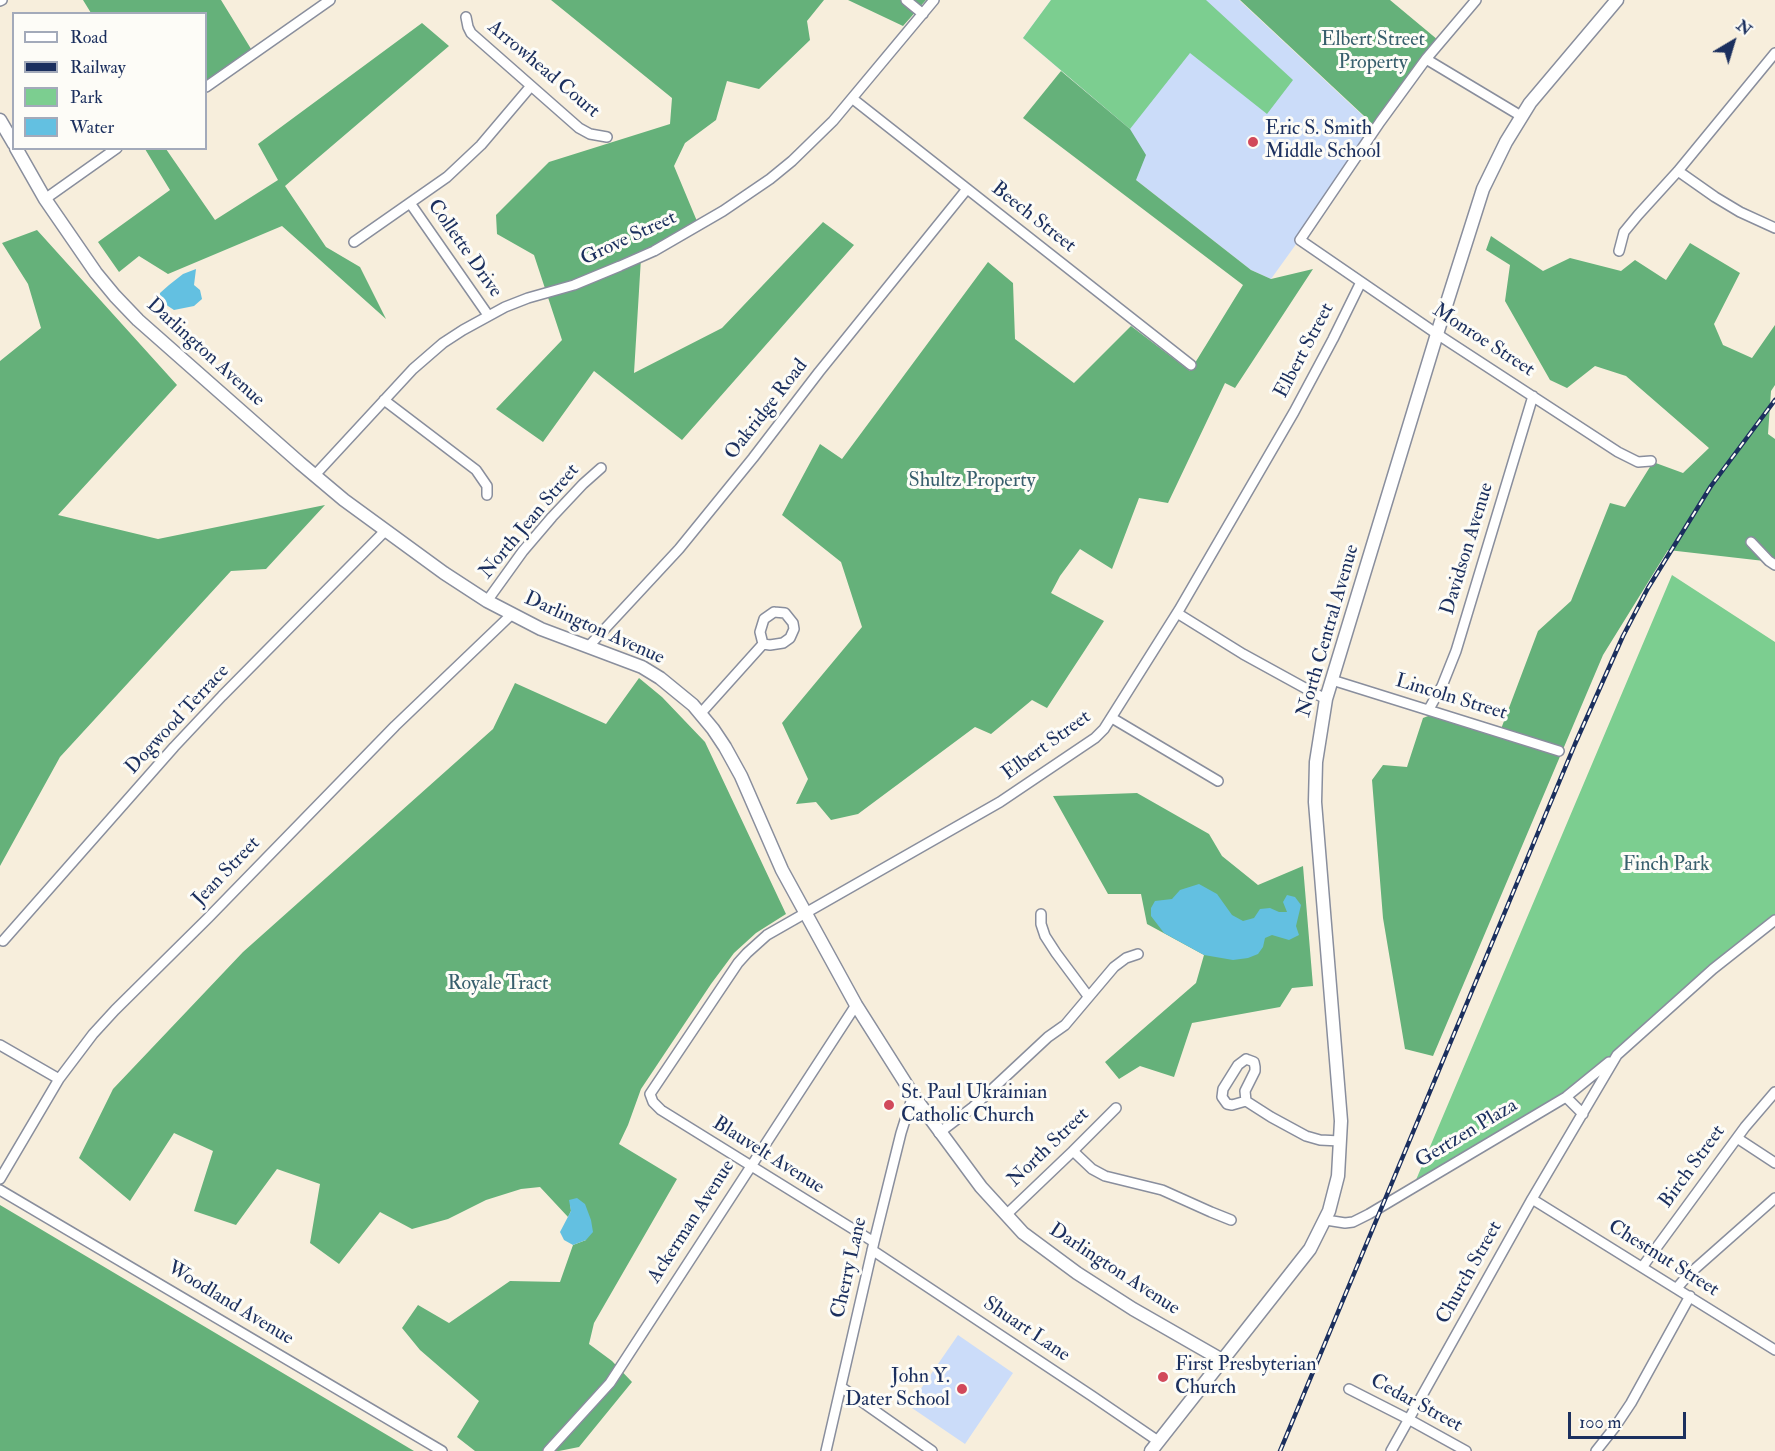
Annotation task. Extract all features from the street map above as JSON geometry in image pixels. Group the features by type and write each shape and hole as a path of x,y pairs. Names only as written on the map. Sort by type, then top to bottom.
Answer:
{"main road":[{"name":"North Central Avenue","path":"1154,1446 1310,1249 1326,1220 1338,1176 1341,1121 1315,802 1316,762 1326,699 1483,189 1502,150 1530,103 1617,0"},
{"path":"0,120 12,141"},
{"name":"Darlington Avenue","path":"17,150 45,199 96,273 115,296 138,320 344,500 444,573 487,601 550,633 623,659 660,678 677,690 701,713 725,747 741,776 766,836 804,913 856,1005 939,1133 981,1187 1023,1233 1077,1274 1222,1360"}],"street":[{"path":"207,86 330,0"},
{"path":"906,0 923,14"},
{"name":"Grove Street","path":"315,476 424,358 463,330 488,315 528,298 574,285 620,266 723,212 770,179 813,142 853,99 934,0"},
{"path":"1476,0 1426,59 1521,116"},
{"name":"Arrowhead Court","path":"466,17 471,33 582,130 598,137 607,137"},
{"path":"1619,252 1624,232 1678,171 1775,53"},
{"name":"Monroe Street","path":"1426,59 1300,240 1437,334 1618,452 1638,462 1651,461"},
{"path":"354,242 435,187 464,162 531,86"},
{"name":"Beech Street","path":"853,99 1191,365"},
{"path":"45,199 114,150"},
{"path":"1678,171 1740,212 1775,228"},
{"name":"Oakridge Road","path":"588,647 679,549 967,189"},
{"name":"Collette Drive","path":"410,203 488,315"},
{"name":"Elbert Street","path":"650,1094 738,963 767,936 1000,802 1095,738 1112,718 1177,613 1299,403 1361,282"},
{"name":"Davidson Avenue","path":"1429,709 1442,686 1456,651 1533,396"},
{"path":"384,400 476,470 487,486 487,495"},
{"name":"North Jean Street","path":"487,601 523,551 552,517 582,484 601,468"},
{"name":"Dogwood Terrace","path":"3,941 198,722 386,530"},
{"path":"1751,542 1775,565"},
{"path":"1177,613 1243,654 1326,699"},
{"name":"Jean Street","path":"0,1179 59,1079 88,1040 115,1010 395,726 512,614"},
{"path":"701,713 764,644"},
{"name":"Lincoln Street","path":"1332,680 1559,750"},
{"path":"1112,718 1218,781"},
{"path":"1041,914 1045,936 1088,996"},
{"name":"Church Street","path":"1391,1451 1532,1199 1617,1055 1713,969 1775,920"},
{"path":"939,1133 973,1107 1065,1024 1114,967 1126,958 1138,954"},
{"name":"Ackerman Avenue","path":"548,1451 610,1383 856,1005"},
{"path":"0,1045 59,1079"},
{"name":"Gertzen Plaza","path":"1326,1220 1345,1224 1353,1222 1566,1096 1617,1055"},
{"path":"1246,1101 1245,1091 1255,1071 1255,1066 1254,1062 1246,1059 1238,1065 1223,1089 1222,1097 1227,1104 1246,1101 1306,1136 1320,1140 1340,1141"},
{"name":"Birch Street","path":"1642,1266 1737,1138 1775,1092"},
{"name":"Blauvelt Avenue","path":"650,1094 653,1102 661,1110 873,1246"},
{"name":"Cherry Lane","path":"826,1451 873,1246 901,1133 913,1095"},
{"path":"1566,1096 1582,1114"},
{"name":"North Street","path":"1006,1215 1116,1108"},
{"path":"1737,1138 1775,1163"},
{"path":"1073,1151 1092,1169 1105,1176 1162,1190 1231,1220"},
{"name":"Woodland Avenue","path":"0,1190 442,1451"},
{"path":"1677,1288 1688,1275 1775,1198"},
{"name":"Chestnut Street","path":"1532,1199 1775,1350"},
{"name":"Shuart Lane","path":"873,1246 1084,1390 1154,1446"},
{"path":"1596,1451 1616,1427 1631,1403 1690,1296"},
{"path":"1766,1344 1775,1336"},
{"path":"841,1387 932,1451"},
{"name":"Cedar Street","path":"1349,1389 1466,1451"}],"shaded area":[{"name":"Eric S. Smith Middle School","path":"1051,0 1239,0 1376,128 1271,279 1251,270 1136,180 1130,129 1023,38"},
{"name":"John Y. Dater School","path":"958,1335 1013,1373 965,1444 909,1406"}],"green space":[{"path":"83,0 221,0 256,57 207,90 207,12 90,12"},
{"path":"551,0 824,0 807,21 810,40 759,89 727,81 716,120 685,143 674,166 699,226 641,258 634,373 722,328 823,222 854,245 682,440 594,371 543,442 496,409 562,340 534,255 497,234 496,215 549,162 670,124 672,98"},
{"path":"848,0 926,0 903,26"},
{"path":"1051,0 1206,0 1293,80 1267,114 1190,53 1130,129 1023,38"},
{"name":"Elbert Street Property","path":"1240,0 1390,0 1444,45 1378,129"},
{"path":"422,23 449,46 285,186 326,247 360,267 386,319 282,226 168,274 139,256 119,272 98,242 170,190 146,150 167,150 215,220 278,180 258,144"},
{"name":"Shultz Property","path":"1061,71 1130,129 1146,155 1136,180 1251,270 1271,279 1313,269 1235,388 1225,383 1168,503 1139,498 1112,569 1080,549 1060,576 1051,593 1104,621 1047,708 1032,700 991,734 975,727 858,814 831,820 816,802 796,804 808,779 782,723 862,627 841,562 782,515 820,444 842,459 988,262 1013,283 1015,339 1074,383 1131,326 1190,371 1243,285 1023,118"},
{"path":"37,230 177,385 58,515 158,539 325,505 266,569 231,571 60,757 0,866 0,361 41,328 28,284 2,243"},
{"path":"1491,236 1543,271 1570,258 1621,271 1635,260 1666,280 1690,243 1740,273 1714,324 1723,345 1752,358 1775,325 1775,385 1771,391 1768,434 1775,439 1775,560 1773,562 1668,550 1603,655 1433,1056 1405,1049 1383,918 1372,780 1383,765 1407,767 1423,718 1441,711 1501,729 1538,631 1571,601 1610,503 1625,507 1653,462 1683,473 1709,448 1626,376 1595,366 1567,388 1550,380 1505,301 1510,265 1486,250"},
{"name":"Finch Park","path":"1672,575 1775,642 1775,915 1564,1098 1410,1194"},
{"name":"Royale Tract","path":"639,678 662,697 705,742 786,914 756,933 734,953 711,984 641,1089 619,1144 677,1179 594,1323 589,1344 612,1361 632,1382 579,1447 559,1451 475,1451 457,1437 479,1401 420,1350 402,1328 418,1305 449,1323 510,1281 560,1282 573,1245 586,1240 570,1200 571,1211 568,1217 540,1187 521,1189 486,1200 448,1219 412,1229 380,1212 339,1264 310,1243 320,1184 277,1169 236,1225 194,1211 213,1151 174,1133 130,1201 79,1158 113,1089 243,952 493,729 515,683 606,724"},
{"path":"1137,793 1209,834 1222,856 1258,885 1303,866 1313,986 1292,988 1280,1007 1192,1023 1174,1077 1140,1066 1119,1079 1105,1062 1196,983 1204,955 1147,924 1141,894 1108,894 1053,796"},
{"path":"0,1205 414,1451 0,1451"}],"water":[{"path":"196,269 194,285 200,290 202,299 194,306 174,310 159,300 160,293 169,285 183,274"},
{"path":"1199,884 1217,894 1232,915 1243,921 1254,918 1260,909 1270,908 1279,912 1287,912 1283,902 1287,895 1295,897 1301,905 1296,926 1299,935 1289,940 1272,935 1265,938 1258,954 1248,958 1233,960 1204,955 1164,933 1151,916 1151,908 1155,901 1172,899 1180,890"},
{"path":"577,1198 585,1204 593,1232 586,1240 573,1245 564,1240 560,1232 571,1211 569,1200"}],"railway":[{"path":"1280,1451 1575,744 1623,636 1648,588 1711,486 1775,400"}],"place":[{"name":"Eric S. Smith Middle School","path":"1253,142"},
{"name":"St. Paul Ukrainian Catholic Church","path":"889,1105"},
{"name":"First Presbyterian Church","path":"1163,1377"},
{"name":"John Y. Dater School","path":"962,1389"}]}
